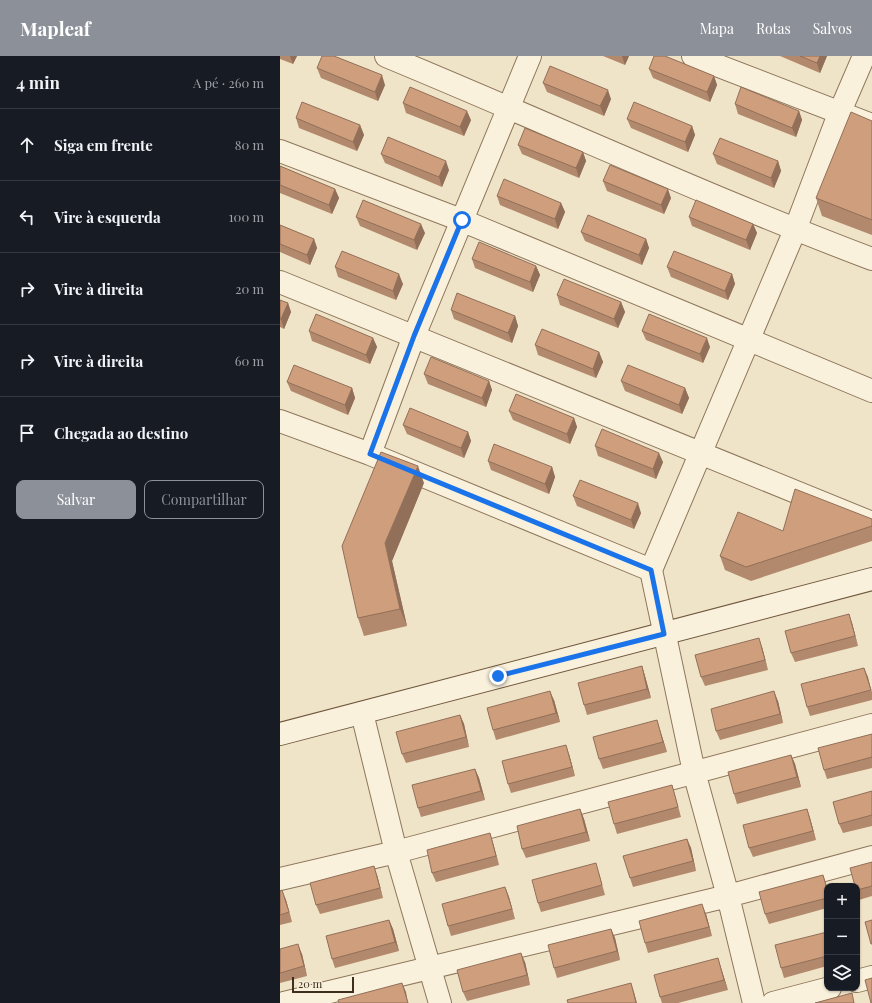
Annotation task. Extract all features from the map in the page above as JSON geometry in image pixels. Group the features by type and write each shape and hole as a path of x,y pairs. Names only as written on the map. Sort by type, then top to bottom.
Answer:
{"street":[{"path":"386,56 509,106 795,230 872,258"},
{"path":"370,454 414,336 530,56"},
{"path":"693,56 839,114 872,125"},
{"path":"754,1003 728,896 694,772 651,570 795,230 839,114 864,56"},
{"path":"280,151 462,220 872,391"},
{"path":"280,282 872,523"},
{"path":"280,421 370,454 651,570"},
{"path":"280,734 872,579"},
{"path":"362,713 396,852 440,1003"},
{"path":"280,879 396,852 872,725"},
{"path":"284,1003 728,896 872,857"},
{"path":"860,980 872,977"},
{"path":"773,1003 824,990"}],"building":[{"path":"322,56 334,56 382,75 375,92 317,68"},
{"path":"654,56 665,56 714,76 707,92 649,69"},
{"path":"800,56 820,56 817,63"},
{"path":"550,66 608,90 600,106 543,83"},
{"path":"410,87 467,111 460,127 403,103"},
{"path":"741,87 799,111 792,128 735,104"},
{"path":"302,102 360,125 353,142 296,118"},
{"path":"634,102 692,126 685,142 627,119"},
{"path":"851,112 872,121 872,220 816,198"},
{"path":"525,128 583,152 576,168 518,145"},
{"path":"388,137 446,161 439,177 381,154"},
{"path":"720,138 778,161 771,178 713,154"},
{"path":"610,165 668,189 661,205 603,181"},
{"path":"280,166 335,189 329,205 280,185"},
{"path":"504,179 561,203 555,219 497,196"},
{"path":"363,200 421,224 414,240 356,217"},
{"path":"696,200 753,224 746,240 689,217"},
{"path":"588,215 646,239 639,255 581,232"},
{"path":"280,225 314,239 307,255 280,244"},
{"path":"479,242 536,266 530,282 472,259"},
{"path":"342,251 399,274 393,291 335,267"},
{"path":"674,251 732,274 725,291 667,267"},
{"path":"564,279 621,302 614,319 557,295"},
{"path":"457,293 515,316 508,333 451,310"},
{"path":"280,300 288,303 281,319 280,319"},
{"path":"316,314 373,338 366,355 309,331"},
{"path":"649,314 707,338 700,354 642,331"},
{"path":"542,329 599,352 593,369 535,345"},
{"path":"431,357 489,381 482,398 424,374"},
{"path":"294,365 352,388 345,405 287,382"},
{"path":"628,365 685,388 679,405 621,381"},
{"path":"516,394 574,418 567,434 509,411"},
{"path":"410,408 468,432 461,448 403,425"},
{"path":"602,429 659,453 653,469 595,446"},
{"path":"494,444 552,467 545,484 488,461"},
{"path":"381,452 418,466 385,543 400,609 358,618 342,546"},
{"path":"580,480 638,503 631,520 573,496"},
{"path":"795,489 872,519 872,526 746,567 720,556 738,512 783,531"},
{"path":"849,614 855,636 791,653 785,631"},
{"path":"759,638 765,660 701,677 695,655"},
{"path":"642,666 647,689 584,705 578,683"},
{"path":"864,668 871,690 807,707 801,684"},
{"path":"550,691 556,713 493,730 487,708"},
{"path":"774,691 780,714 716,731 711,709"},
{"path":"460,715 466,737 402,754 396,732"},
{"path":"657,720 663,742 599,759 593,737"},
{"path":"872,734 872,757 824,770 818,748"},
{"path":"566,745 572,767 508,784 502,761"},
{"path":"791,755 797,777 734,794 728,772"},
{"path":"475,769 481,791 418,808 412,785"},
{"path":"672,785 678,807 614,824 608,802"},
{"path":"872,791 872,815 839,824 833,802"},
{"path":"580,809 586,832 522,849 517,826"},
{"path":"807,809 813,831 749,848 743,825"},
{"path":"490,833 496,856 432,873 427,850"},
{"path":"687,839 693,861 630,878 623,856"},
{"path":"872,862 872,886 860,889 860,883 854,883 850,868"},
{"path":"596,863 602,885 538,903 532,880"},
{"path":"374,866 380,888 316,905 310,883"},
{"path":"823,875 825,883 824,883 824,899 765,914 759,892"},
{"path":"505,887 512,909 448,926 442,904"},
{"path":"282,890 289,912 280,915 280,891"},
{"path":"702,904 709,927 645,943 639,921"},
{"path":"389,920 395,942 332,959 326,936"},
{"path":"872,920 872,944 871,944 865,922"},
{"path":"611,929 617,951 554,968 548,945"},
{"path":"824,933 824,957 781,968 775,945"},
{"path":"298,944 304,966 280,973 280,949"},
{"path":"521,953 527,975 463,992 457,970"},
{"path":"718,958 724,980 660,997 654,975"},
{"path":"872,978 872,1003 871,1003 865,980"},
{"path":"402,983 408,1003 339,1003 338,1000"},
{"path":"631,983 636,1003 568,1003 567,1000"},
{"path":"852,993 854,1003 815,1003"}],"route":[{"path":"462,220 414,336 370,454 651,570 664,634 498,676"}]}
